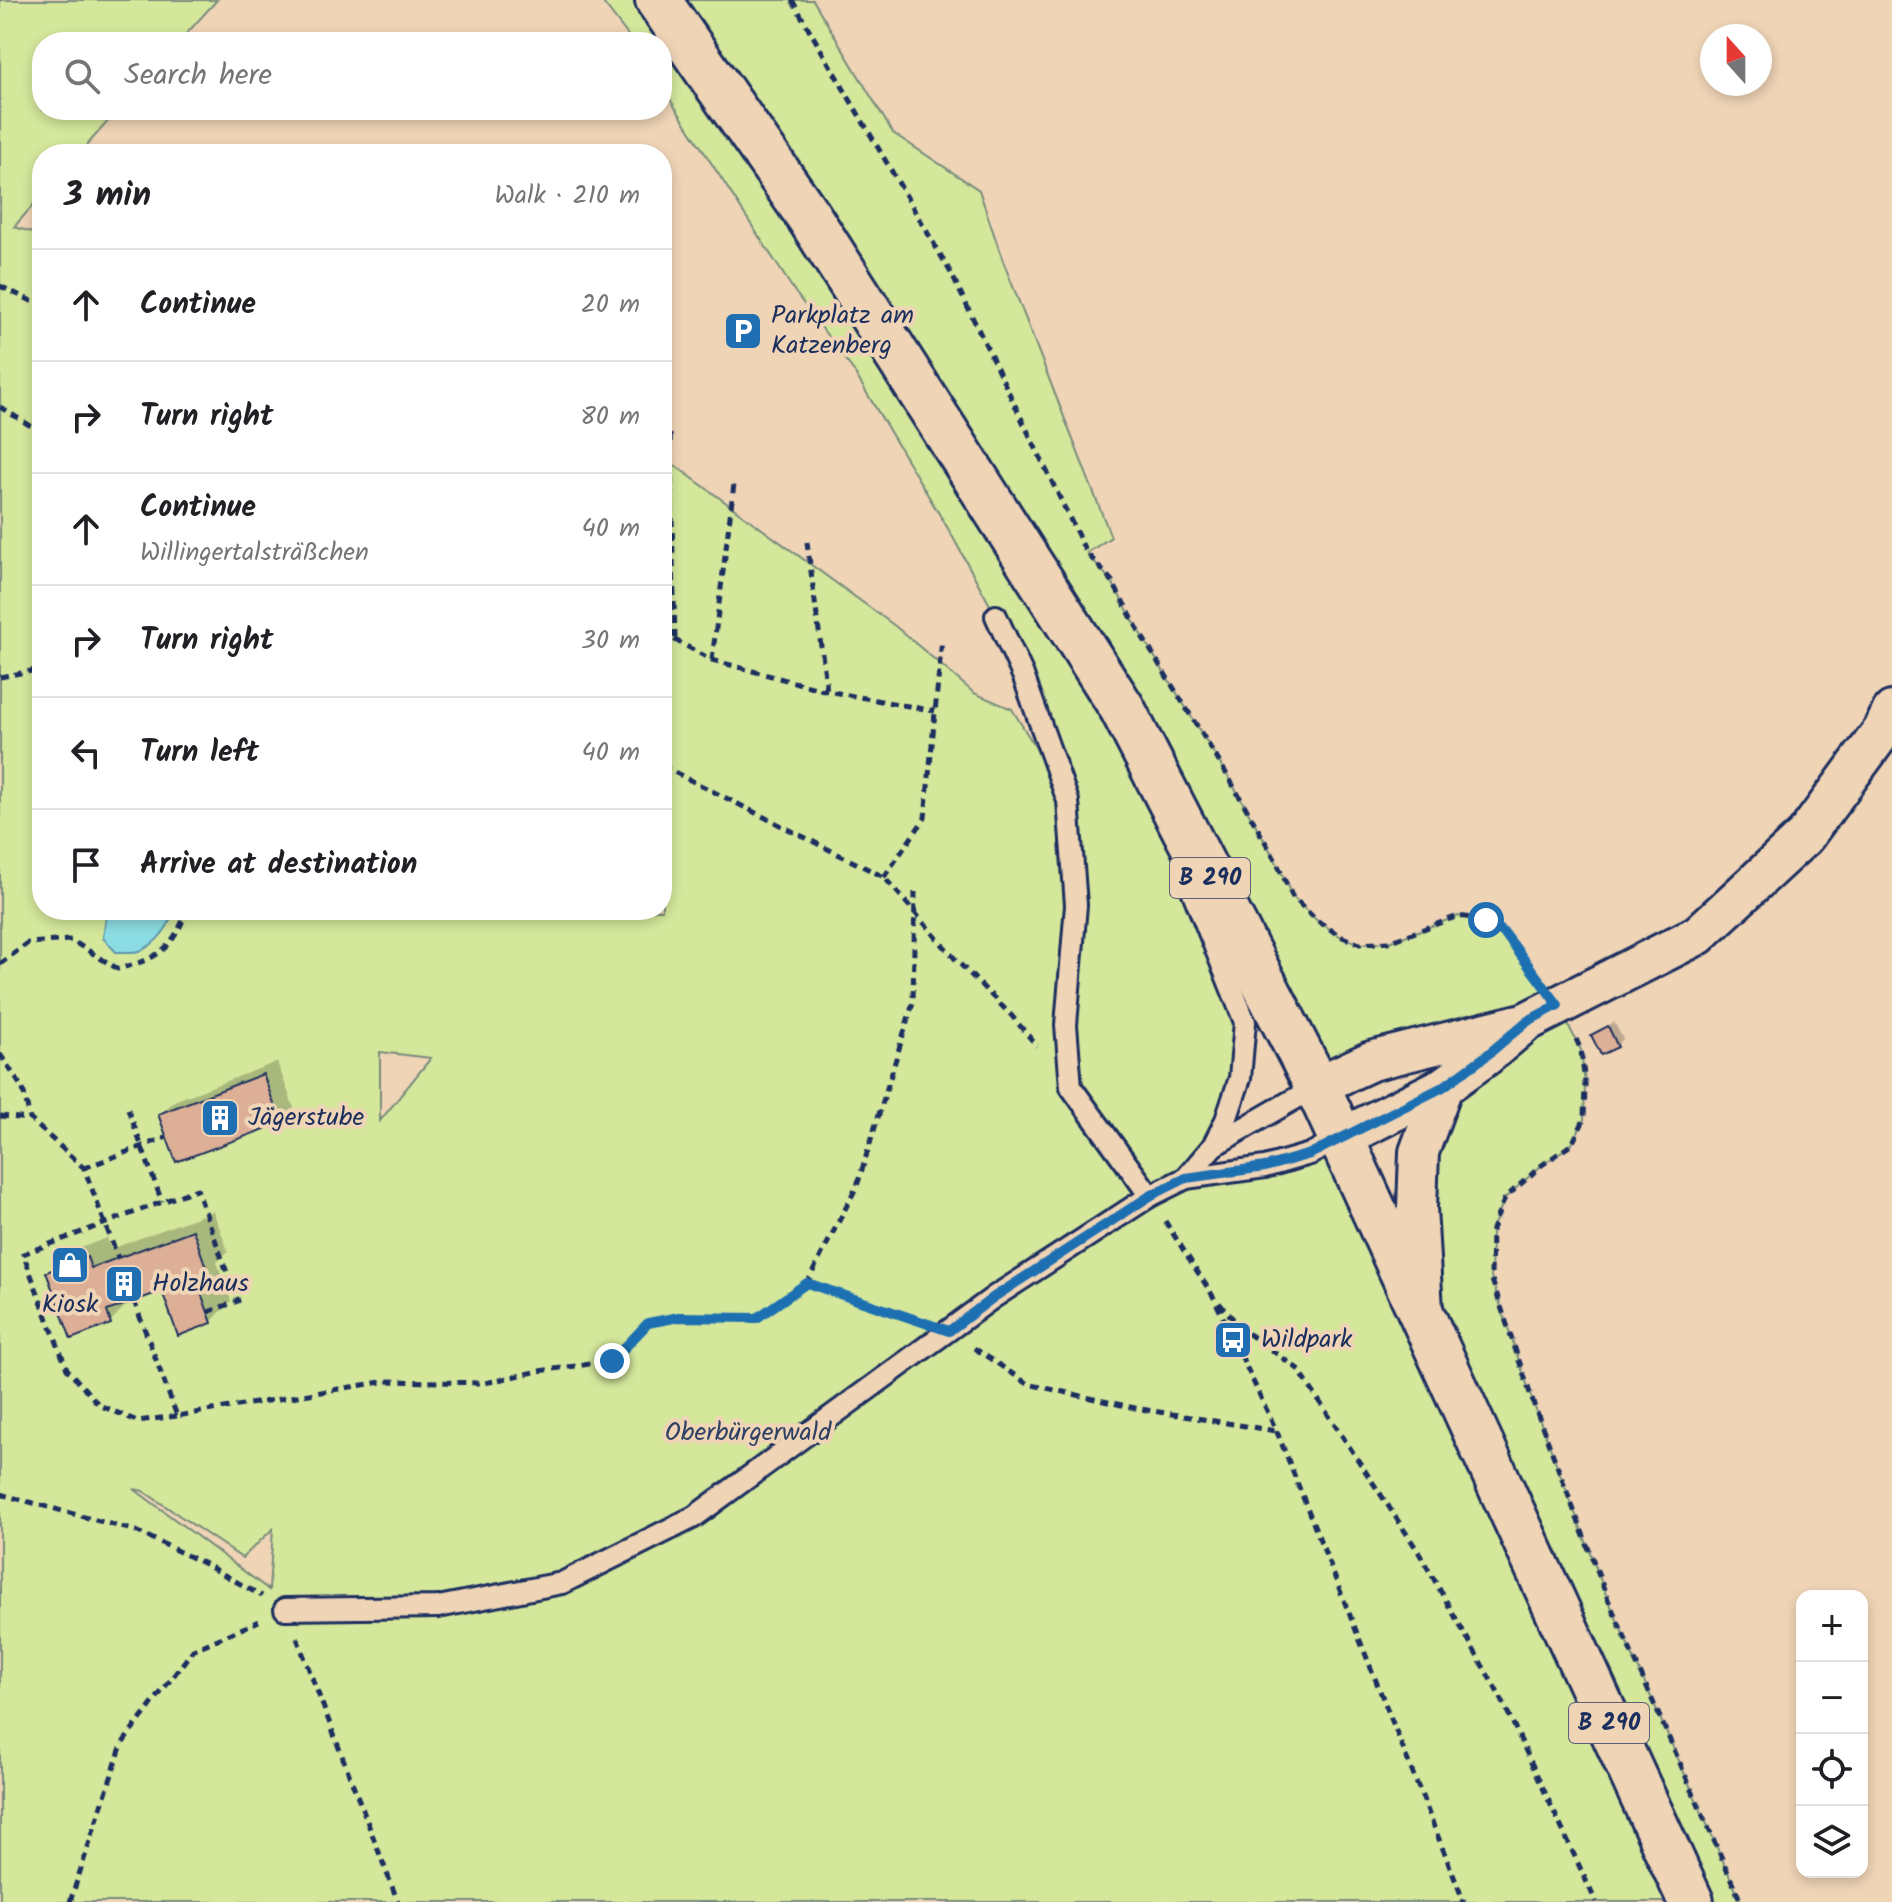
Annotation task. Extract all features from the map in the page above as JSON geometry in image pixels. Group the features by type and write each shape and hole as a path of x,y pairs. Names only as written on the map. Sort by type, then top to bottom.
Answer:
{"main road":[{"name":"B 290","path":"658,0 809,217 1122,708 1317,1086 1691,1902"}],"street":[{"path":"1341,1138 1443,1087 1542,1014 1698,935 1805,836 1883,730 1892,711"},
{"path":"1317,1086 1371,1061 1542,1014"},
{"path":"1423,1312 1417,1208 1419,1152 1443,1087"}],"lane":[{"path":"996,616 1023,675 1068,801 1076,905 1066,1025 1071,1087 1150,1196"},
{"path":"1122,708 1150,799 1203,911 1245,1022 1240,1078 1226,1120 1213,1146 1186,1178"},
{"path":"1213,1146 1317,1086"},
{"path":"285,1609 438,1607 562,1583 694,1517 994,1297 1150,1196 1186,1178 1265,1167 1310,1154 1341,1138"}],"path":[{"path":"792,0 951,273 1086,552 1112,581 1140,633 1229,778 1292,896 1327,928 1360,944 1389,942 1458,916 1486,920 1505,934 1542,1014 1581,1050 1585,1084 1584,1120 1572,1144 1542,1165 1505,1198 1492,1229 1491,1277 1534,1405 1607,1597 1741,1902"},
{"path":"0,286 32,301"},
{"path":"0,407 32,427"},
{"path":"712,660 734,484"},
{"path":"672,517 675,641"},
{"path":"807,542 827,691"},
{"path":"672,639 712,660 827,691 935,711"},
{"path":"884,877 925,818 942,639"},
{"path":"0,677 32,671"},
{"path":"672,771 884,877 957,961 1011,1015 1071,1087"},
{"path":"208,1312 238,1301 197,1189 23,1254 67,1369 99,1405 137,1421 387,1381 485,1383 539,1371 612,1361 648,1323 679,1317 757,1318 807,1283 857,1186 913,1003 915,892"},
{"path":"0,964 28,943 71,940 118,969 150,960 177,936 183,920"},
{"path":"0,1054 23,1089 30,1119 84,1168 118,1258"},
{"path":"128,1109 162,1202"},
{"path":"0,1116 30,1119"},
{"path":"84,1168 167,1137"},
{"path":"1150,1196 1213,1296 1277,1432 1464,1902"},
{"path":"200,1290 229,1278"},
{"path":"807,1283 949,1331 1028,1384 1135,1408 1277,1432"},
{"path":"1213,1296 1242,1329 1298,1369 1418,1551 1502,1700 1596,1902"},
{"path":"134,1301 177,1416"},
{"path":"0,1494 136,1531 203,1563 285,1609 398,1902"},
{"path":"70,1902 122,1744 193,1650 285,1609"}],"green space":[{"name":"Oberbürgerwald","path":"0,0 217,0 188,32 32,32 32,120 109,120 88,144 32,144 32,206 14,227 32,232 32,920 672,920 672,463 895,626 974,693 1012,709 1065,796 996,616 950,532 853,370 795,292 672,102 672,32 625,32 601,0 813,0 893,133 979,190 1003,261 1111,537 1087,553 1112,582 1229,778 1292,896 1315,919 1340,936 1360,944 1389,942 1458,916 1480,919 1505,934 1558,1005 1581,1050 1585,1084 1584,1120 1572,1144 1542,1165 1505,1198 1492,1229 1491,1277 1534,1405 1607,1597 1741,1902 0,1902","holes":["1203,911 1317,1086 1524,1023 1434,1109 1421,1310 1341,1138 1187,1177 1240,1078 1245,1022","380,1052 431,1058 380,1121","134,1489 143,1491 242,1558 273,1529 269,1590"]}],"water":[{"path":"106,920 170,920 153,943 139,951 116,952 103,938"}],"building":[{"path":"1608,1026 1618,1047 1601,1055 1591,1035"},
{"name":"Jägerstube","path":"263,1074 281,1123 176,1162 158,1114"},
{"name":"Holzhaus","path":"193,1230 208,1273 195,1277 212,1323 178,1336 162,1291 107,1311 111,1324 71,1339 46,1272 87,1257 91,1268"}],"place":[{"name":"Parkplatz am Katzenberg","path":"743,331"},
{"name":"Jägerstube","path":"220,1118"},
{"name":"Kiosk","path":"70,1265"},
{"name":"Holzhaus","path":"124,1284"},
{"name":"Wildpark","path":"1233,1340"}],"route":[{"path":"612,1361 648,1323 679,1317 757,1318 807,1283 949,1331 994,1297 1150,1196 1186,1178 1265,1167 1310,1154 1392,1114 1443,1087 1526,1022 1558,1005 1505,934 1486,920"}]}
